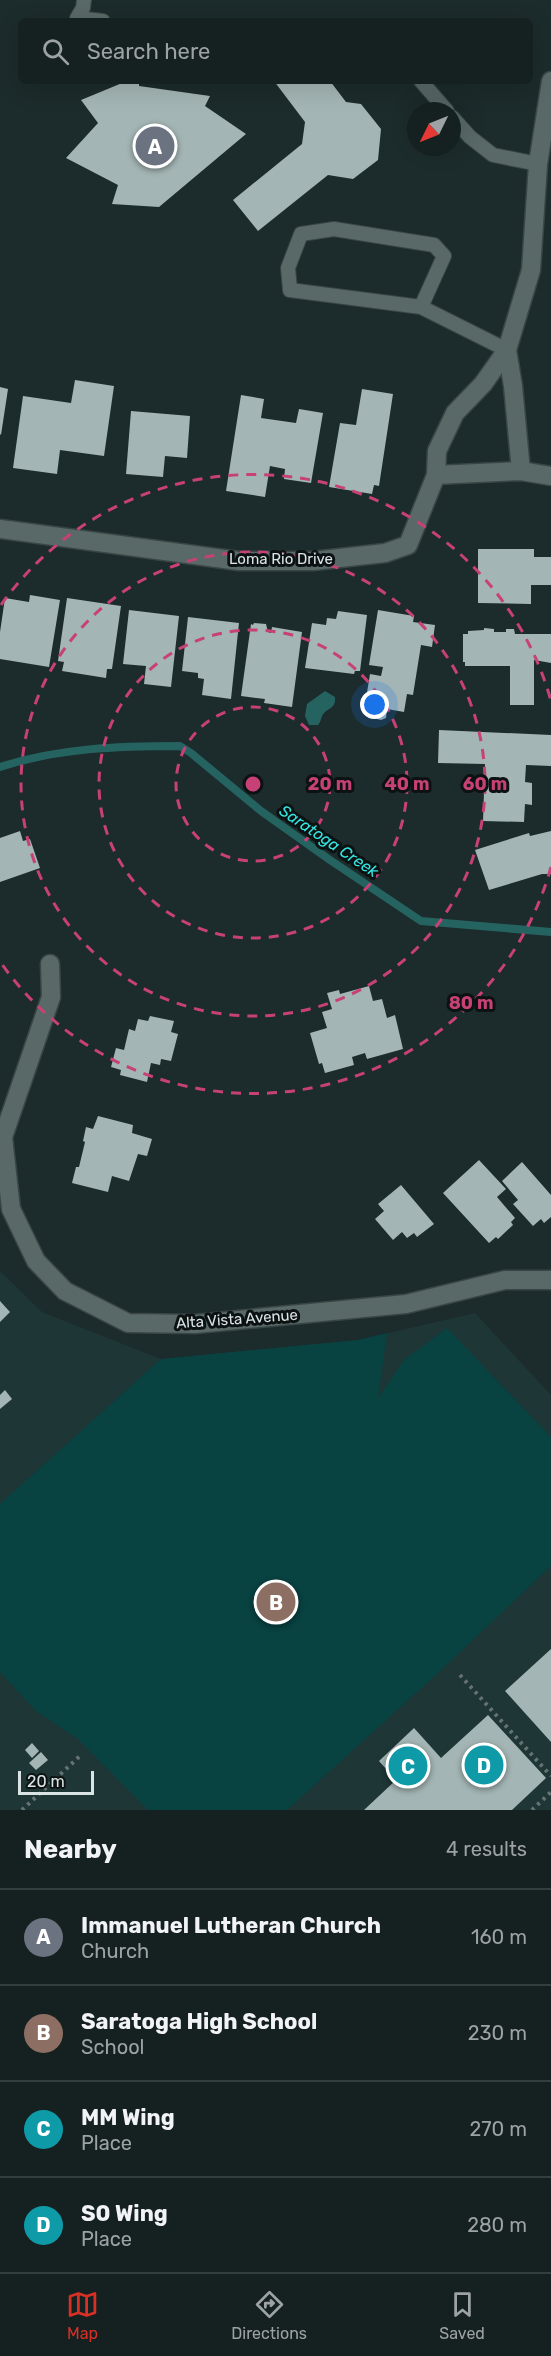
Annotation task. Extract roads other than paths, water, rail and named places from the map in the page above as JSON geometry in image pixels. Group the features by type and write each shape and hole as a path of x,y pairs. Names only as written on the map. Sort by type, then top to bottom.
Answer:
{"street":[{"path":"521,471 513,386 507,350 531,270 538,164 551,81"},
{"name":"Loma Rio Drive","path":"0,529 239,561 313,561 385,553 408,545 436,475 437,451 455,413 483,384 507,350"},
{"path":"436,475 521,471 551,476"},
{"name":"Alta Vista Avenue","path":"50,964 51,997 3,1137 10,1209 36,1261 65,1291 128,1323 195,1324 406,1304 505,1280 551,1280"}],"lane":[{"path":"77,18 83,8 84,0"},
{"path":"424,84 440,102"},
{"path":"461,127 493,155 538,164"},
{"path":"421,307 444,256 434,245 334,230 301,234 288,268 290,290 421,307 507,350"}],"waterway":[{"name":"Saratoga Creek","path":"0,767 44,756 89,749 180,746 261,811 421,921 551,932"}],"place":[{"name":"Immanuel Lutheran Church","path":"155,146"},
{"name":"Saratoga High School","path":"276,1602"},
{"name":"S0 Wing","path":"484,1765"},
{"name":"MM Wing","path":"408,1766"}]}
